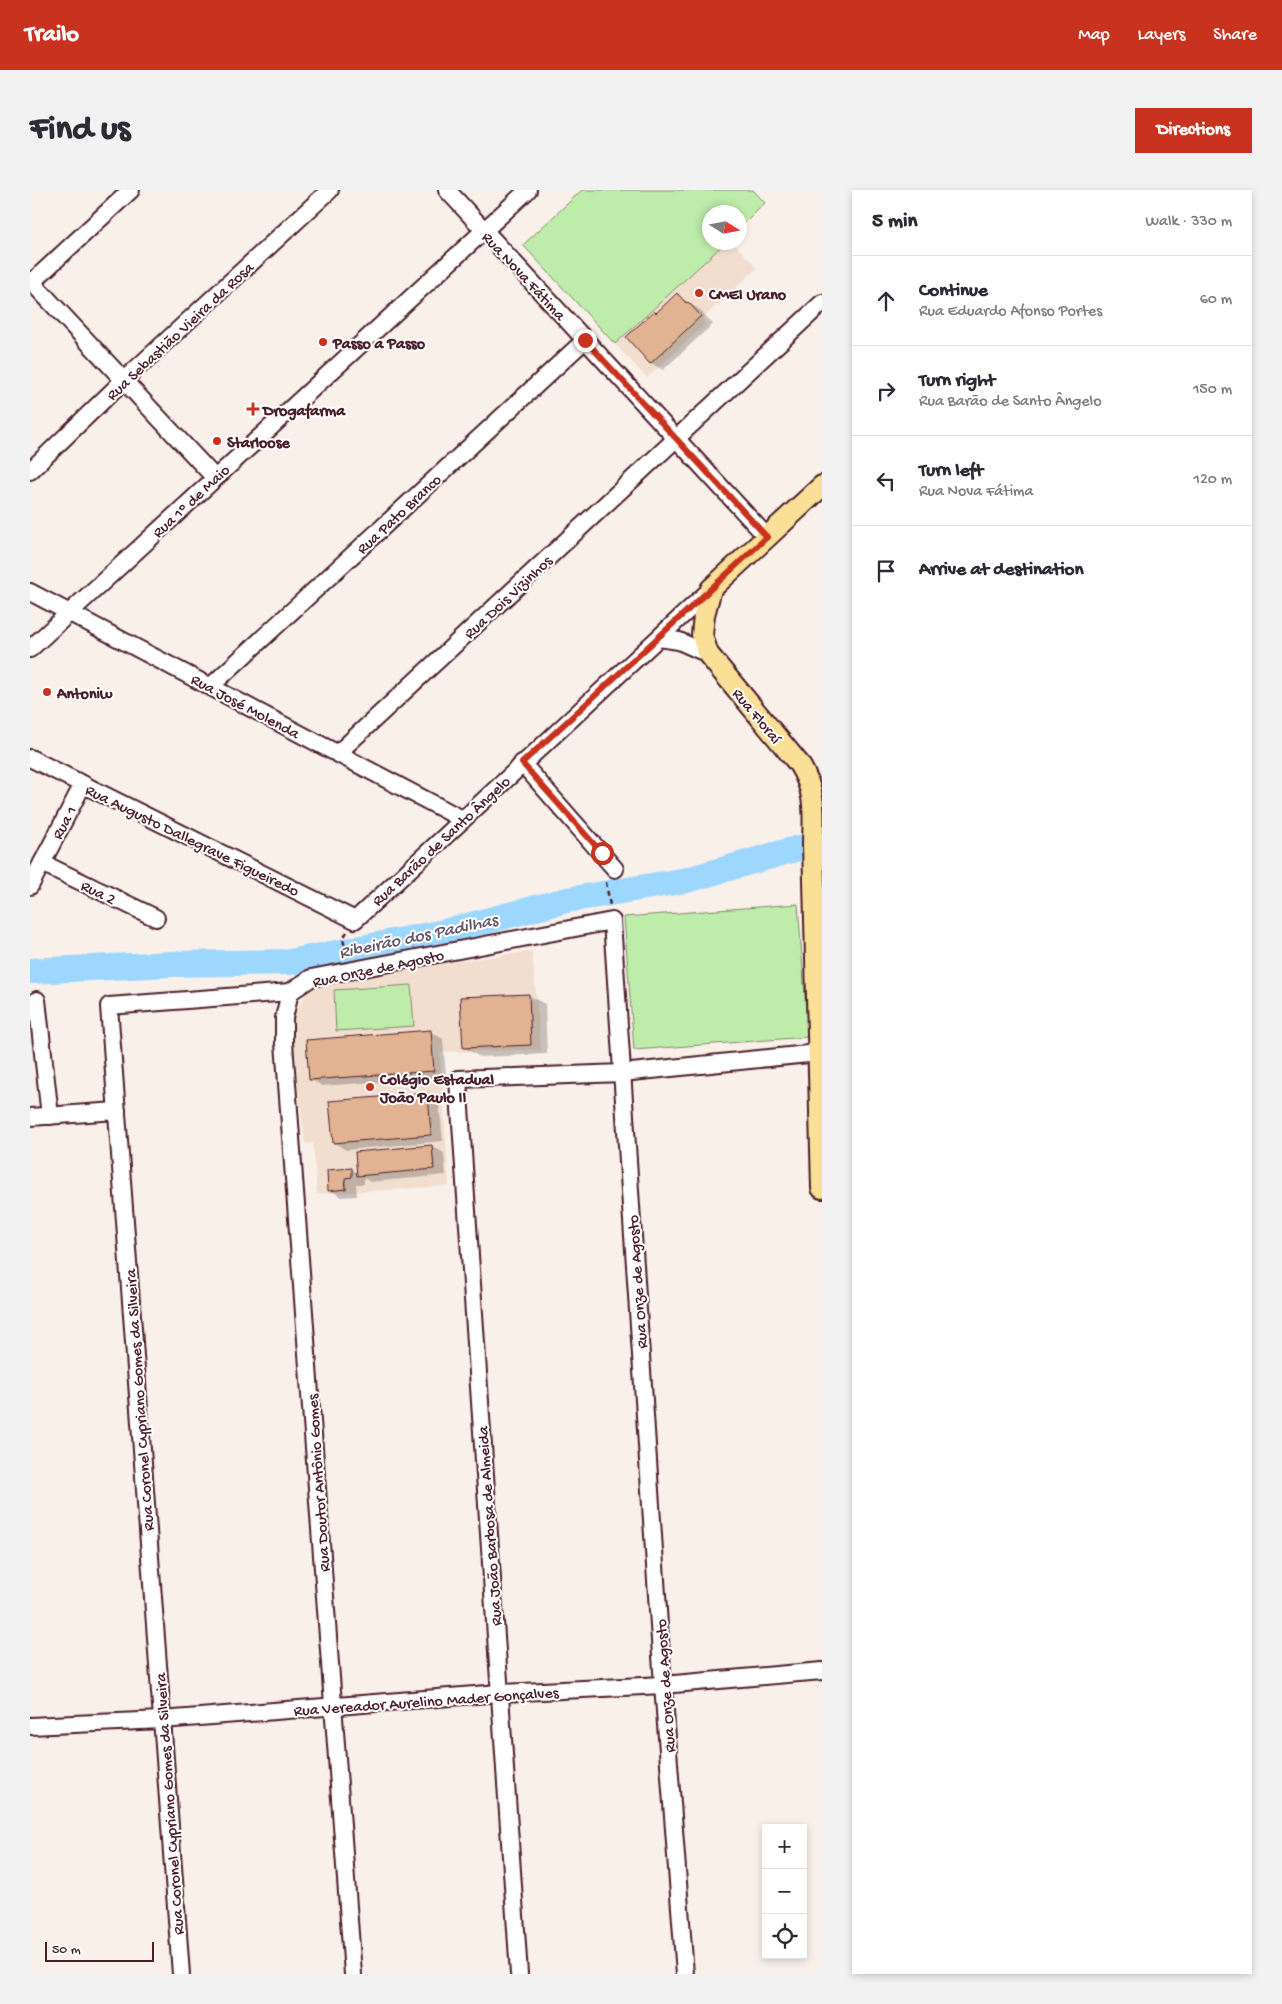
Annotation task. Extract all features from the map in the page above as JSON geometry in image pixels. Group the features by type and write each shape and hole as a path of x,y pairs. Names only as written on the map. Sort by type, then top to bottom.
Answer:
{"main road":[{"name":"Rua Barão de Santo Ângelo","path":"711,589 822,486"},
{"name":"Rua Floraí","path":"711,589 704,615 702,635 708,654 793,756 810,784 814,806 813,843 818,869 822,1187"}],"street":[{"path":"130,190 31,282 215,478"},
{"name":"Rua Sebastião Vieira da Rosa","path":"30,471 123,381 330,190"},
{"name":"Rua Nova Fátima","path":"447,190 767,537"},
{"name":"Rua 1º de Maio","path":"30,649 528,190"},
{"name":"Rua Dois Vizinhos","path":"338,754 822,304"},
{"name":"Rua Pato Branco","path":"210,686 585,340"},
{"name":"Rua Barão de Santo Ângelo","path":"355,920 711,589"},
{"name":"Rua José Molenda","path":"30,592 462,819"},
{"path":"659,638 679,641 708,654"},
{"name":"Rua Augusto Dallegrave Figueiredo","path":"30,758 355,920"},
{"path":"522,763 611,874"},
{"name":"Rua 1","path":"30,886 83,784"},
{"name":"Rua 2","path":"42,863 156,918"},
{"name":"Rua Onze de Agosto","path":"290,992 311,978 612,921 663,1685 685,1974"},
{"name":"Rua Coronel Cypriano Gomes da Silveira","path":"181,1974 109,1006 290,992"},
{"name":"Rua Doutor Antônio Gomes","path":"290,992 284,1018 284,1043 353,1974"},
{"path":"37,1000 50,1116"},
{"path":"622,1073 821,1056"},
{"name":"Rua João Barbosa de Almeida","path":"519,1974 458,1078 622,1073"},
{"path":"30,1117 117,1111"},
{"name":"Rua Vereador Aurelino Mader Gonçalves","path":"30,1726 162,1720 500,1693 663,1685 822,1671"}],"path":[{"path":"611,874 611,913"},
{"path":"343,938 348,962"}],"shaded area":[{"name":"CMEI Urano","path":"717,250 740,250 757,268 702,319 706,324 647,378 615,344"},
{"name":"Colégio Estadual João Paulo II","path":"532,951 541,1050 440,1052 449,1186 317,1194 313,1143 305,1144 290,1023 312,982"}],"green space":[{"path":"582,190 753,190 765,203 747,221 747,205 702,205 702,250 717,250 615,344 523,245"},
{"path":"798,904 808,1037 634,1050 624,917"},
{"path":"411,985 414,1026 336,1031 334,990"}],"building":[{"path":"677,293 701,316 650,364 626,337"},
{"path":"529,994 531,1045 463,1048 460,997"},
{"path":"431,1030 434,1071 309,1080 306,1040"},
{"path":"428,1093 431,1135 333,1143 329,1101"},
{"path":"432,1145 434,1169 357,1176 355,1152"},
{"path":"352,1168 352,1177 345,1178 346,1189 328,1191 327,1170"}],"waterway":[{"name":"Ribeirão dos Padilhas","path":"30,971 171,964 290,962 444,932 567,900 687,880 799,848"}],"place":[{"name":"CMEI Urano","path":"699,293"},
{"name":"Passo a Passo","path":"323,342"},
{"name":"Drogafarma","path":"253,409"},
{"name":"Starloose","path":"217,441"},
{"name":"Antoniw","path":"47,692"},
{"name":"Colégio Estadual João Paulo II","path":"370,1087"}],"route":[{"path":"585,340 767,537 522,763 602,853"}]}
